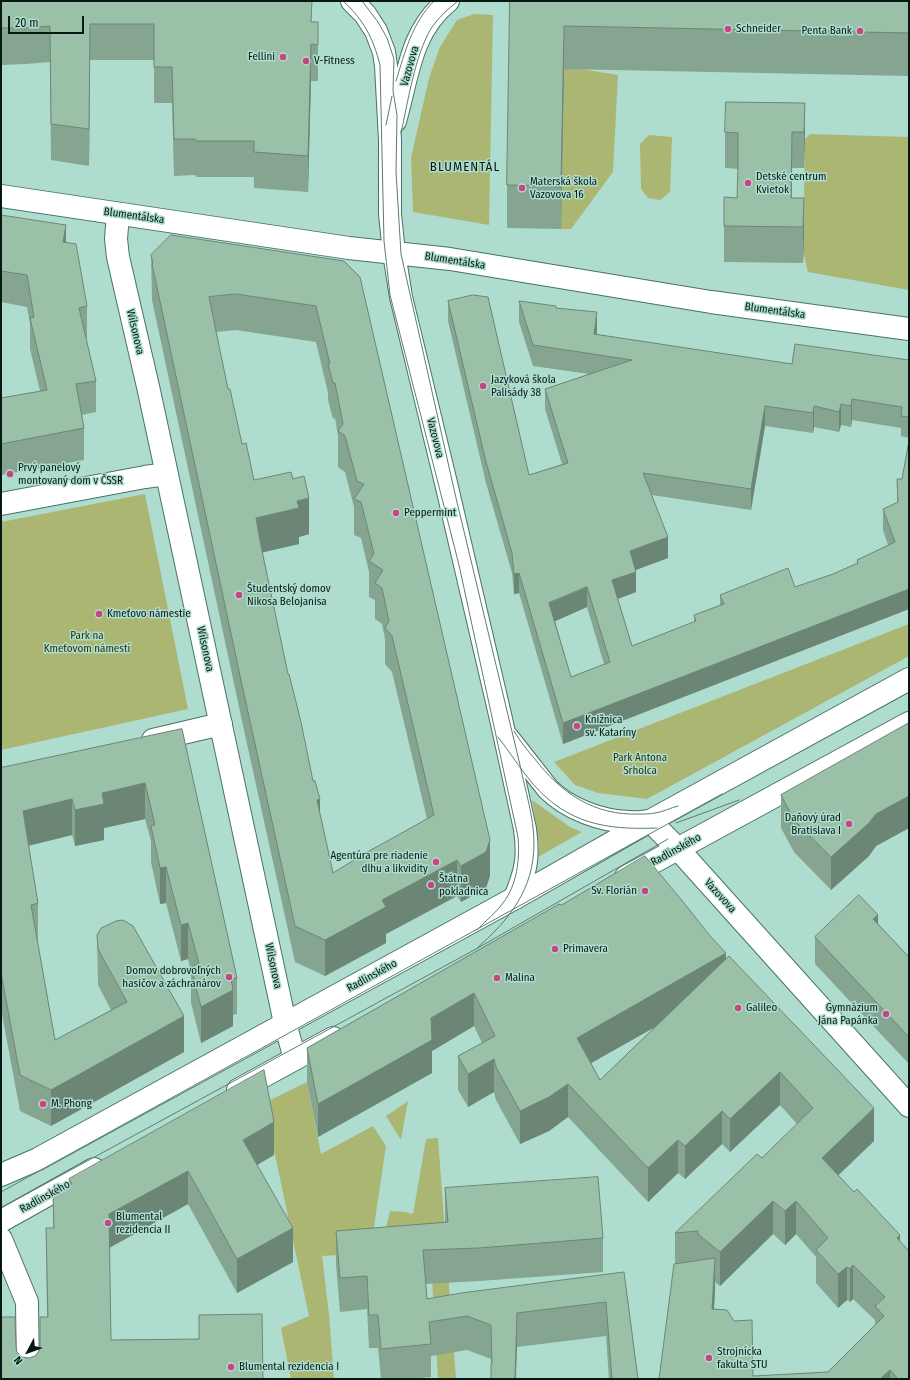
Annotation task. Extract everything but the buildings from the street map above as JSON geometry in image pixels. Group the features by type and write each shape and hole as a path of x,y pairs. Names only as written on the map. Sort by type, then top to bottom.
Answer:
{"street":[{"name":"Vazovova","path":"352,1 365,14 381,42 384,52 390,140 390,214 400,297 445,476 505,734 527,840 526,867 522,881 514,898"},
{"name":"Vazovova","path":"390,140 414,48 426,25 438,9 448,1"},
{"name":"Blumentálska","path":"1,196 118,214 450,260 711,302 909,328"},
{"name":"Wilsonova","path":"118,214 116,239 118,257 285,1023 295,1059"},
{"path":"1,504 145,476 166,474"},
{"name":"Radlinského","path":"1,1175 38,1159 909,679"},
{"name":"Radlinského","path":"608,887 909,723"},
{"path":"135,744 221,724"},
{"name":"Vazovova","path":"505,734 548,789 569,804 595,816 610,820 630,822 650,821 678,849 909,1106"},
{"path":"221,1099 347,1030"},
{"name":"Radlinského","path":"1,1221 111,1160"},
{"path":"1,1239 27,1302 28,1379"}],"green space":[{"path":"474,14 493,15 489,225 413,212 411,158 429,78 440,47 457,20"},
{"path":"564,66 618,75 613,172 571,229 561,229"},
{"path":"810,134 909,137 909,290 808,272 803,251 805,139"},
{"path":"649,135 672,137 670,192 660,200 648,198 641,189 640,144"},
{"name":"Park na Kmeťovom námestí","path":"145,494 188,709 1,750 1,522"},
{"name":"Park Antona Srholca","path":"909,624 909,656 647,799 598,793 575,785 554,762"},
{"path":"532,800 570,827 582,832 538,857 539,844"},
{"path":"307,1082 321,1154 373,1126 386,1146 370,1253 322,1256 329,1314 334,1379 291,1379 281,1328 309,1316 264,1103"},
{"path":"408,1101 401,1140 386,1116"},
{"path":"438,1138 456,1379 438,1379 430,1246 381,1249 390,1211 413,1214 426,1139"}],"tram line":[{"path":"343,1 357,15 367,30 380,65 384,241 390,295 459,565 518,837 518,863 512,888 500,907 477,930"},
{"path":"362,1 378,22 387,38 394,59 393,91 397,115 396,172 401,254 456,498 533,823 533,860 530,875 524,890 509,915 476,949"},
{"path":"396,81 410,38 420,19 434,1"},
{"path":"401,133 413,78 426,38 438,20 458,1"},
{"path":"386,125 392,96"},
{"path":"514,731 544,771 555,782 567,792 593,806 623,814 649,814 678,806"},
{"path":"498,737 533,784 560,808 574,816 605,826 621,828 657,828"},
{"path":"1,1192 722,794"},
{"path":"676,823 739,800"},
{"path":"1,1208 476,949 668,839"}],"place":[{"name":"Schneider","path":"728,29"},
{"name":"Penta Bank","path":"860,31"},
{"name":"Fellini","path":"283,57"},
{"name":"V-Fitness","path":"306,61"},
{"name":"Detské centrum Kvietok","path":"748,183"},
{"name":"Materská škola Vazovova 16","path":"522,188"},
{"name":"Jazyková škola Palisády 38","path":"483,386"},
{"name":"Prvý panelový montovaný dom v ČSSR","path":"10,474"},
{"name":"Peppermint","path":"396,513"},
{"name":"Študentský domov Nikosa Belojanisa","path":"239,595"},
{"name":"Kmeťovo námestie","path":"99,614"},
{"name":"Knižnica sv. Kataríny","path":"577,726"},
{"name":"Daňový úrad Bratislava I","path":"849,824"},
{"name":"Agentúra pre riadenie dlhu a likvidity","path":"436,862"},
{"name":"Štátna pokladnica","path":"431,885"},
{"name":"Sv. Florián","path":"645,891"},
{"name":"Primavera","path":"555,949"},
{"name":"Domov dobrovoľných hasičov a záchranárov","path":"229,977"},
{"name":"Malina","path":"497,978"},
{"name":"Galileo","path":"738,1008"},
{"name":"Gymnázium Jána Papánka","path":"886,1014"},
{"name":"M. Phong","path":"43,1104"},
{"name":"Blumental rezidencia II","path":"108,1223"},
{"name":"Strojnícka fakulta STU","path":"709,1358"},
{"name":"Blumental rezidencia I","path":"231,1367"}],"district":[{"name":"BLUMENTÁL","path":"465,167"}]}
